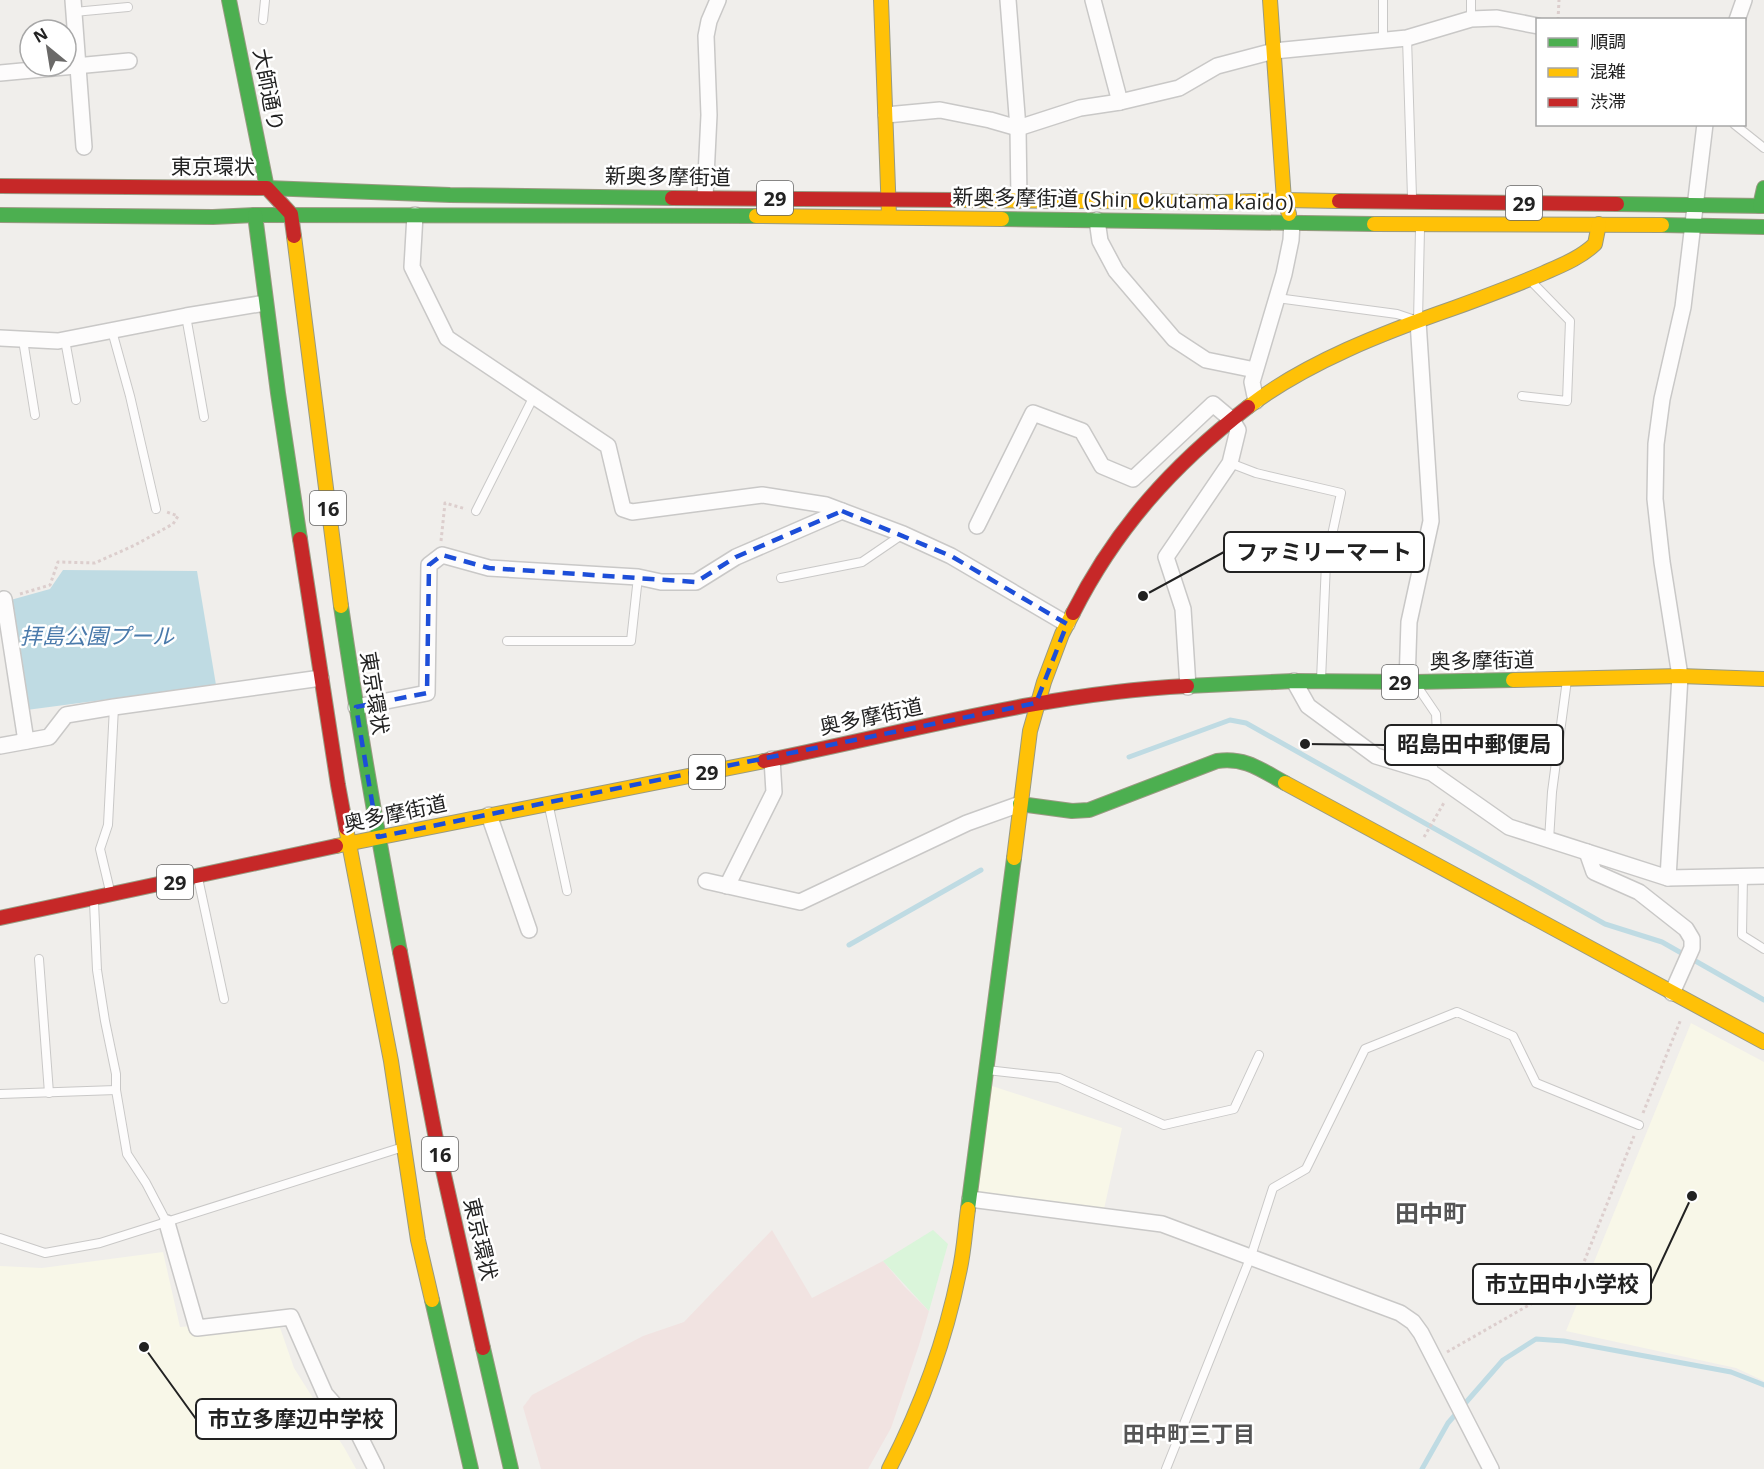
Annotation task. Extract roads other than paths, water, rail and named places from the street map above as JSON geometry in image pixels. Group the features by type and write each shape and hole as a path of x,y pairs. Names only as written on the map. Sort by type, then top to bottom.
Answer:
{"main road":[{"name":"大師通り","path":"229,0 267,188"},
{"path":"881,0 889,218"},
{"path":"1270,0 1284,200 1292,222"},
{"name":"東京環状","path":"0,186 267,188 291,214 336,571 378,837 436,1139 511,1469"},
{"name":"新奥多摩街道","path":"267,188 450,195 1221,202 1284,200"},
{"path":"0,215 213,217 255,215 267,188"},
{"path":"1762,206 1764,188"},
{"name":"新奥多摩街道 (Shin Okutama kaido)","path":"1284,200 1762,206"},
{"name":"29","path":"255,215 415,215"},
{"name":"16","path":"255,215 265,303 321,678 391,1061 418,1240 471,1469"},
{"name":"新奥多摩街道 (Shin Okutama kaido)","path":"415,215 1764,227"},
{"path":"889,1469 917,1411 941,1346 957,1282 970,1199 1020,804 1036,703 1067,624 1094,572 1145,501 1196,448 1256,401 1319,365 1418,321 1530,280 1582,255 1595,244 1599,224"},
{"name":"奥多摩街道","path":"0,918 378,837 772,759 1036,703 1136,690 1294,681 1411,682 1680,676 1764,679"},
{"path":"1020,804 1084,811 1217,761 1230,759 1244,761 1764,1042"}],"street":[{"path":"705,197 709,115 706,36 708,21 717,0"},
{"path":"1008,0 1018,128 1019,200"},
{"path":"1093,0 1120,102"},
{"path":"1738,18 1744,0"},
{"path":"886,115 940,110 1018,128 1080,108 1120,102 1179,88 1217,66 1274,51 1407,38 1471,19 1497,18 1536,26"},
{"path":"78,66 129,61"},
{"path":"0,73 18,71"},
{"path":"78,78 84,147"},
{"path":"1668,878 1680,676 1662,562 1654,472 1658,421 1683,307 1706,126"},
{"path":"415,215 412,267 447,338 608,446 623,509 632,512 762,495 826,505 903,534 974,568 1067,624"},
{"path":"1097,220 1100,241 1116,271 1174,339 1206,360 1255,370"},
{"path":"1256,401 1252,382 1277,298 1291,240 1292,222"},
{"path":"0,338 65,340 265,303"},
{"path":"1411,682 1409,622 1431,521 1418,321"},
{"path":"977,526 1033,413 1082,431 1102,466 1133,479 1213,404 1232,420 1238,430 1230,463 1166,557 1183,609 1188,687"},
{"path":"356,707 427,693 429,565 442,555 489,567 638,577 661,582 696,582 736,557 842,511"},
{"path":"4,599 26,741"},
{"path":"0,746 49,737 66,715 114,706 321,678"},
{"path":"1294,681 1308,706 1376,756 1432,774 1509,827 1668,878 1764,876"},
{"path":"727,886 774,792 772,759"},
{"path":"706,881 800,902 967,823 1020,804"},
{"path":"489,815 530,930"},
{"path":"1587,852 1594,872 1639,892 1686,930 1692,939 1690,954 1672,993"},
{"path":"970,1199 1162,1224 1407,1317 1421,1333 1491,1469"},
{"path":"167,1223 197,1328 291,1317 325,1394 356,1429 376,1469"}],"lane":[{"path":"263,20 264,0"},
{"path":"1383,0 1383,39"},
{"path":"1471,0 1471,19"},
{"path":"73,6 128,7"},
{"path":"1407,38 1412,202"},
{"path":"1736,126 1764,148"},
{"path":"1277,298 1397,314 1418,321 1421,225"},
{"path":"1522,396 1567,401 1570,321 1530,280"},
{"path":"186,316 204,417"},
{"path":"112,331 130,396 156,509"},
{"path":"23,340 35,415"},
{"path":"65,340 76,400"},
{"path":"476,511 534,396"},
{"path":"1230,463 1256,473 1341,494 1326,563 1321,681"},
{"path":"781,578 862,562 903,534"},
{"path":"507,641 631,641 638,577"},
{"path":"1549,840 1552,792 1568,679"},
{"path":"1411,682 1436,714 1437,735 1432,774"},
{"path":"111,895 100,849 108,825 114,706"},
{"path":"548,803 567,891"},
{"path":"1743,876 1742,935 1764,949"},
{"path":"197,877 224,999"},
{"path":"94,899 97,970 116,1074 116,1090 127,1154 146,1183 167,1223"},
{"path":"39,959 49,1093"},
{"path":"1166,1469 1251,1257 1273,1188 1306,1169 1365,1049 1457,1012 1514,1036 1536,1083 1638,1125"},
{"path":"986,1069 1059,1078 1164,1125 1234,1109 1259,1055"},
{"path":"0,1094 116,1090"},
{"path":"0,1239 45,1253 100,1243 404,1147"}],"water":[{"name":"拝島公園プール","path":"63,570 197,571 216,685 19,711 7,601 50,589"}],"waterway":[{"path":"1129,757 1230,720 1246,723 1605,924 1662,942 1764,1000"},
{"path":"849,945 981,870"},
{"path":"1422,1469 1448,1423 1503,1360 1536,1339 1564,1341 1731,1372 1764,1385"}],"place":[{"name":"ファミリーマート","path":"1143,596"},
{"name":"昭島田中郵便局","path":"1305,744"},
{"name":"市立田中小学校","path":"1692,1196"},
{"name":"市立多摩辺中学校","path":"144,1347"}],"district":[{"name":"田中町","path":"1431,1212"},
{"name":"田中町三丁目","path":"1189,1433"}]}
